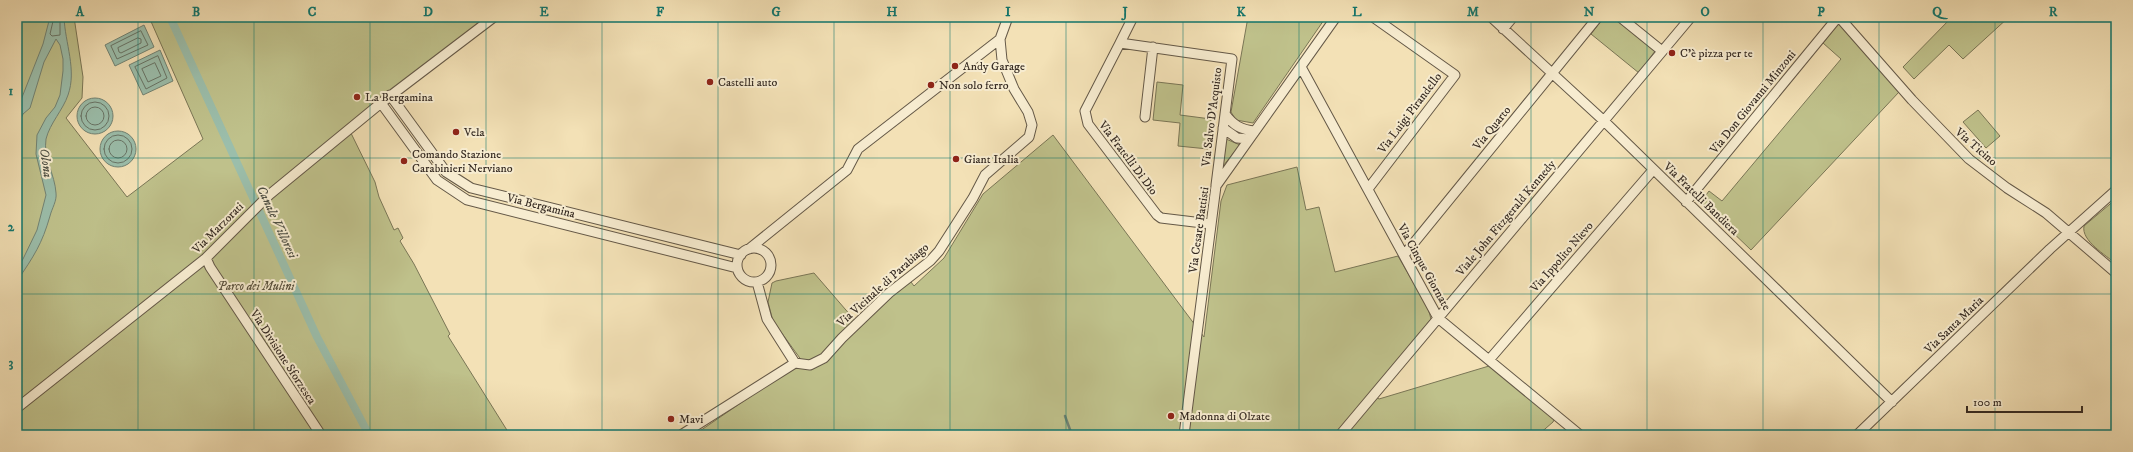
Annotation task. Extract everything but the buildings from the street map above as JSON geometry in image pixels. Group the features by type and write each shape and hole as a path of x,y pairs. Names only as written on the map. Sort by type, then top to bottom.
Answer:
{"street":[{"name":"Via Marzorati","path":"17,408 206,258 242,220 269,195 390,95 494,17"},
{"name":"Via Vicinale di Parabiago","path":"795,363 810,365 824,358 842,338 889,293 930,261 939,251 985,175 1029,137 1032,125 1028,112 1014,89 1002,60 1000,39 1008,17"},
{"path":"1120,43 1133,17"},
{"name":"Via Cesare Battisti","path":"1184,435 1216,186 1336,17"},
{"name":"Via Luigi Pirandello","path":"1368,189 1455,75 1373,17"},
{"name":"Via Fratelli Bandiera","path":"1491,17 1551,74 1604,121 1892,402"},
{"path":"1503,29 1513,17"},
{"name":"Via Quarto","path":"1404,255 1598,17"},
{"path":"1620,17 1662,52"},
{"name":"Viale John Fitzgerald Kennedy","path":"1340,435 1691,17"},
{"name":"Via Don Giovanni Minzoni","path":"1686,202 1843,18"},
{"name":"Via Ticino","path":"1843,18 1930,120 1968,159 2007,188 2046,213 2116,274"},
{"path":"749,249 761,250 765,252 770,261 771,267 767,276 757,282 745,280 741,276 737,268 741,255 847,170 858,149 1000,39"},
{"name":"Via Salvo D'Acquisto","path":"1120,43 1232,59 1216,186"},
{"name":"Via Fratelli Di Dio","path":"1120,43 1085,111 1085,118 1088,124 1157,215 1161,218 1211,224"},
{"path":"1146,117 1153,47"},
{"name":"Via Cinque Giornate","path":"1301,67 1438,318 1580,435"},
{"name":"Via Bergamina","path":"390,95 446,172 471,188 741,255"},
{"name":"Via Bergamina","path":"381,103 437,180 467,200 737,268"},
{"path":"1225,114 1242,129 1255,131"},
{"path":"1223,128 1237,138 1249,139"},
{"name":"Via Ippolito Nievo","path":"1489,360 1653,170"},
{"name":"Via Santa Maria","path":"1857,435 2067,232 2116,190"},
{"name":"Via Divisione Sforzesca","path":"206,258 210,267 318,432"},
{"path":"681,435 795,363 767,319 757,282"}],"green space":[{"name":"Parco dei Mulini","path":"17,17 74,17 83,77 82,98 66,118 127,197 203,139 149,17 486,17 347,125 375,182 379,197 394,230 398,228 403,238 400,241 414,264 450,334 448,336 510,435 325,435 318,425 307,435 17,435"},
{"path":"1248,17 1326,17 1253,123 1236,120 1231,112"},
{"path":"1604,17 1614,17 1655,51 1639,73 1591,34"},
{"path":"1952,17 2009,17 1963,59 1949,45 1914,79 1903,67"},
{"path":"1839,22 1899,92 1751,250 1701,202 1709,191 1722,201 1841,59 1823,43"},
{"path":"1157,82 1183,85 1180,115 1211,119 1208,149 1178,146 1180,123 1153,120"},
{"path":"1978,110 2000,136 1986,148 1963,122"},
{"path":"1053,135 1204,337 1221,201 1227,185 1297,167 1306,210 1319,207 1335,272 1398,256 1428,308 1431,319 1371,393 1379,399 1489,366 1546,411 1554,420 1553,422 1538,435 694,435 802,361 773,321 768,302 772,283 814,273 858,324 900,288 911,282 914,286 944,258 983,194"},
{"path":"1226,139 1240,145 1223,166"},
{"path":"2116,199 2116,264 2090,242 2084,232 2084,226"}],"water":[{"name":"Olona","path":"50,17 64,17 71,66 70,86 66,101 50,127 46,139 46,152 55,186 55,202 41,242 17,281 17,268 37,230 46,195 36,154 37,135 46,118 55,107 60,95 63,59 60,45 56,39 44,62 30,108 23,114 17,127 17,110 43,44"},
{"path":"144,25 154,47 115,66 105,45"},
{"path":"160,50 173,81 143,95 129,65"},
{"path":"99,98 108,103 112,109 112,123 108,129 99,134 91,134 82,129 78,123 77,112 82,103 88,99"},
{"path":"122,131 131,136 135,142 135,156 131,162 122,167 114,167 105,162 101,156 100,145 105,136 111,132"}],"waterway":[{"name":"Canale Villoresi","path":"170,17 317,337 369,435"},
{"path":"1065,416 1072,435"}],"place":[{"name":"C'è pizza per te","path":"1672,53"},
{"name":"Andy Garage","path":"955,66"},
{"name":"Castelli auto","path":"710,82"},
{"name":"Non solo ferro","path":"931,85"},
{"name":"La Bergamina","path":"357,97"},
{"name":"Vela","path":"456,132"},
{"name":"Giant Italia","path":"956,159"},
{"name":"Comando Stazione Carabinieri Nerviano","path":"404,161"},
{"name":"Madonna di Olzate","path":"1171,416"},
{"name":"Mavi","path":"671,419"}]}
